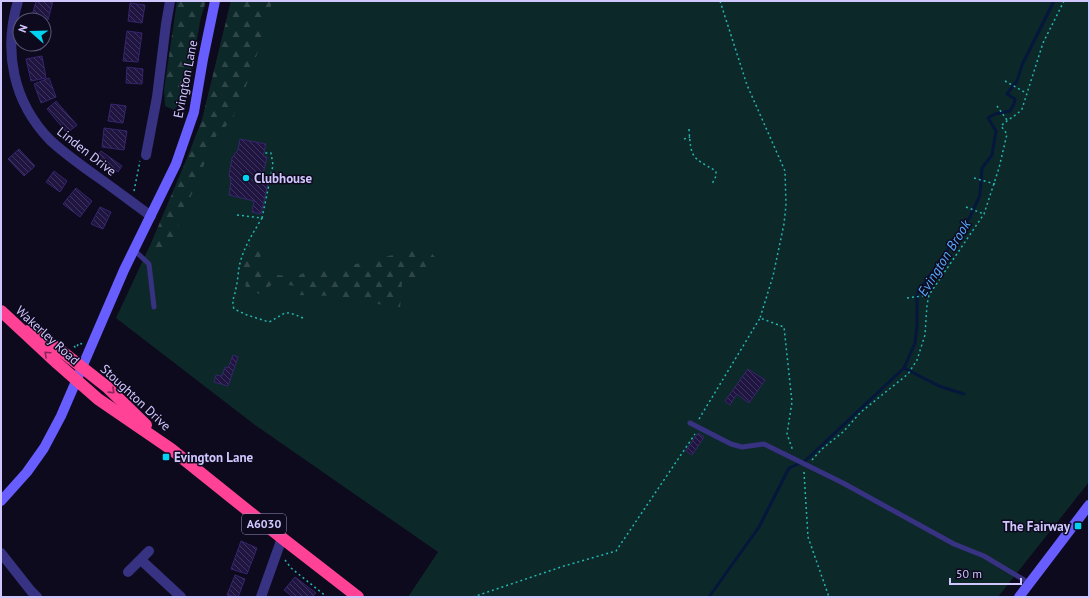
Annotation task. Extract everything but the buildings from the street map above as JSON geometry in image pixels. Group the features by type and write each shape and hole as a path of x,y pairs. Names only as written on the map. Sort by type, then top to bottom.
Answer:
{"highway":[{"name":"Wakerley Road","path":"1,311 82,366"},
{"name":"Wakerley Road","path":"1,311 76,379"},
{"name":"Stoughton Drive","path":"82,366 107,387 171,449"},
{"name":"Stoughton Drive","path":"76,379 98,399 171,449 358,597"}],"main road":[{"name":"Evington Lane","path":"1,501 27,472 44,448 61,416 124,270 176,164 194,112 215,1"},
{"path":"1018,597 1089,505"}],"street":[{"name":"Linden Drive","path":"18,1 12,27 10,48 13,69 19,90 27,107 39,126 51,140 75,160 151,216"},
{"name":"Evington Lane","path":"146,155 157,97 170,1"},
{"path":"261,597 282,538"},
{"path":"128,572 150,551"},
{"path":"1,553 37,597"},
{"path":"141,560 181,597"}],"lane":[{"path":"134,250 149,264 154,307"},
{"path":"690,423 731,444 742,447 764,444 842,483 954,544 984,556 1029,583"}],"path":[{"path":"473,597 564,566 616,552 695,435 690,423 699,419 760,318 773,276 784,224 786,205 785,172 747,85 720,1"},
{"path":"829,597 808,538 805,465 843,432 860,412 908,374 917,360 925,336 929,294 984,214 995,184 1007,134 1001,126 1022,109 1043,43 1064,1"},
{"path":"1005,82 1026,93"},
{"path":"997,106 1007,120"},
{"path":"689,129 693,155 700,163 716,171 716,176 712,184"},
{"path":"684,139 690,137"},
{"path":"265,153 271,153 273,165 262,218 246,245 240,263 236,290 232,304 234,308 247,315 269,322 283,313 288,312 303,318"},
{"path":"132,202 141,158 146,155"},
{"path":"974,178 995,184"},
{"path":"966,207 984,214"},
{"path":"237,215 262,218"},
{"path":"907,298 929,294"},
{"path":"760,318 784,327 792,402 787,434 797,460"},
{"path":"278,551 291,568 327,597"}],"green space":[{"path":"177,1 206,1 201,17 186,97 174,110 165,106 164,90"},
{"path":"231,1 1089,1 1089,482 998,597 408,597 438,552 255,425 116,318 152,241 202,120"},
{"path":"231,1 272,1 250,76 232,120 216,136 165,258 156,251 152,241 202,120"},
{"path":"251,240 260,243 263,252 255,266 263,273 293,277 302,274 307,268 313,267 324,270 352,265 409,251 430,251 438,261 419,277 402,282 400,308 335,296 296,295 296,286 274,283 259,294 246,288 244,264"}],"waterway":[{"name":"Evington Brook","path":"709,597 759,527 789,468 805,461 904,368 915,343 917,326 917,294 970,217 980,195 982,168 992,155 996,131 988,118 995,114 1010,111 1014,104 1015,99 1007,94 1017,81 1022,65 1054,1"},
{"path":"904,368 939,386 964,394"}],"place":[{"name":"Clubhouse","path":"246,178"},
{"name":"Evington Lane","path":"166,457"},
{"name":"The Fairway","path":"1078,526"}]}
